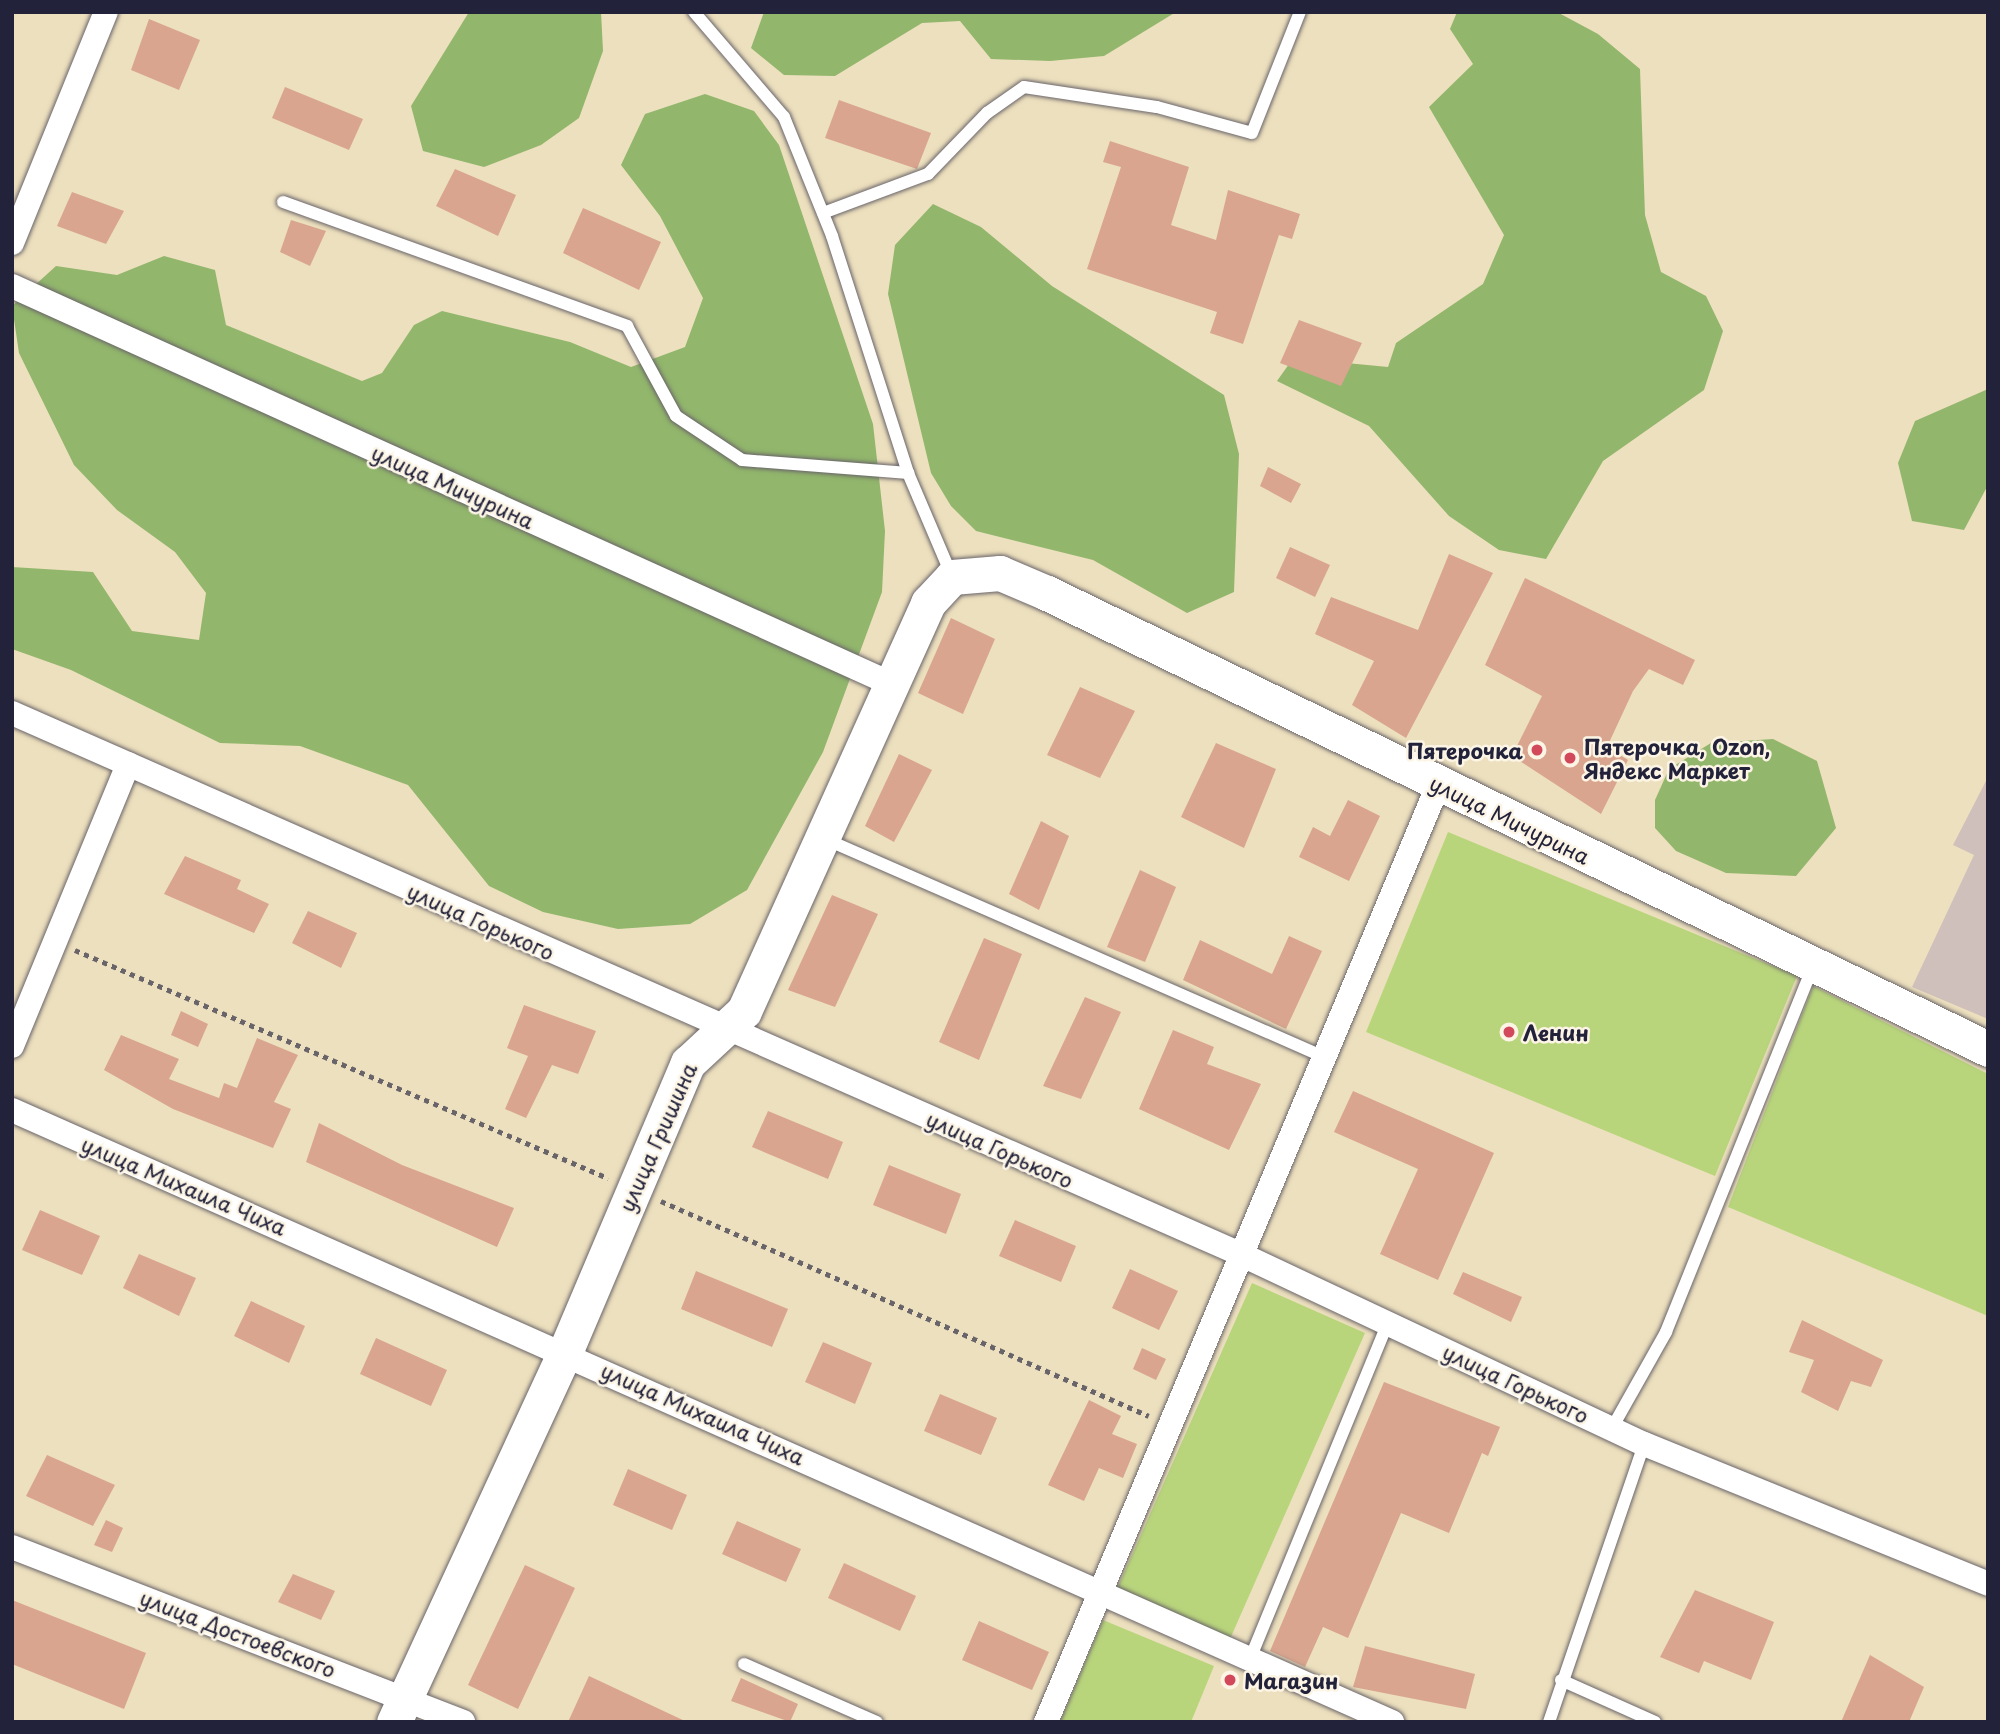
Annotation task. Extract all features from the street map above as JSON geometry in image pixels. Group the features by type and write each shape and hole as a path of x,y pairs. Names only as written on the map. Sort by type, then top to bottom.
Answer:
{"street":[{"path":"12,243 106,12"},
{"name":"улица Мичурина","path":"12,286 894,685"},
{"name":"улица Мичурина","path":"952,577 1000,573 1047,593 1812,968 1988,1049"},
{"name":"улица Гришина","path":"400,1709 566,1350 688,1063 700,1045 726,1029 744,1012 894,685 928,603 952,577"},
{"name":"улица Горького","path":"12,713 1238,1253 1644,1444 1988,1584"},
{"path":"12,1046 128,764"},
{"path":"1046,1722 1238,1253 1439,783"},
{"name":"улица Михаила Чиха","path":"12,1110 566,1350 1392,1722"},
{"name":"улица Достоевского","path":"12,1547 400,1709 463,1722"}],"lane":[{"path":"694,12 784,117 823,214 908,472 952,577"},
{"path":"823,214 928,174 987,113 1024,88 1157,107 1252,133 1300,12"},
{"path":"283,202 627,326 676,416 742,460 908,472"},
{"path":"824,839 1322,1056"},
{"path":"1612,1429 1666,1332 1812,968"},
{"path":"1250,1659 1388,1323"},
{"path":"1549,1722 1561,1680 1644,1444"},
{"path":"744,1664 877,1722"},
{"path":"1561,1680 1655,1722"}],"path":[{"path":"55,941 633,1188 1169,1424"}],"shaded area":[{"path":"1988,777 1988,1019 1912,987 1974,855 1953,845"}],"green space":[{"path":"469,12 601,12 603,51 579,118 541,145 484,167 423,151 411,106"},
{"path":"764,12 1176,12 1104,56 1050,61 991,59 960,21 922,23 835,76 784,75 751,48"},
{"path":"1457,12 1557,12 1598,34 1640,69 1645,215 1661,272 1706,296 1723,331 1704,390 1603,461 1546,559 1499,550 1449,516 1369,426 1277,381 1299,350 1336,362 1388,367 1396,343 1483,284 1504,235 1429,107 1473,64 1450,29"},
{"path":"705,94 754,111 779,145 873,424 885,531 882,592 823,752 747,890 690,924 618,929 543,912 489,886 408,785 300,746 220,743 71,670 12,649 12,567 93,572 132,631 199,640 206,593 175,552 117,510 74,465 19,353 12,306 56,266 117,275 164,256 215,270 226,325 362,381 382,373 414,325 442,311 570,342 631,367 685,347 703,298 660,216 621,165 645,114"},
{"path":"933,204 981,227 1052,286 1224,395 1239,454 1234,592 1187,613 1093,560 976,531 951,506 931,473 888,294 895,245"},
{"path":"1988,389 1988,485 1964,530 1912,521 1898,463 1915,421"},
{"path":"1773,739 1817,761 1836,828 1796,876 1726,873 1676,851 1655,828 1655,800 1669,769 1711,743"},
{"path":"1448,832 1797,976 1715,1176 1366,1032"},
{"path":"1813,986 1988,1074 1988,1316 1728,1207"},
{"path":"1252,1283 1365,1333 1230,1639 1117,1589"},
{"path":"1103,1620 1214,1666 1191,1722 1060,1722"}],"building":[{"path":"149,19 200,40 179,90 131,70"},
{"path":"285,87 363,119 349,150 272,118"},
{"path":"839,100 931,133 917,169 825,138"},
{"path":"1110,141 1189,167 1171,225 1216,240 1228,190 1300,214 1292,239 1279,235 1243,344 1210,333 1217,312 1087,269 1121,167 1103,162"},
{"path":"455,169 516,195 498,236 436,206"},
{"path":"72,192 124,211 106,244 57,226"},
{"path":"583,208 661,242 639,290 563,253"},
{"path":"291,220 326,231 310,266 280,252"},
{"path":"1299,320 1362,343 1341,386 1280,363"},
{"path":"1268,467 1301,484 1291,503 1260,486"},
{"path":"1290,547 1330,565 1315,597 1276,578"},
{"path":"1449,554 1493,573 1406,738 1352,705 1374,661 1315,634 1331,597 1418,630"},
{"path":"1525,578 1695,660 1683,685 1649,669 1633,691 1607,747 1628,760 1601,814 1512,756 1542,696 1485,665"},
{"path":"951,618 995,639 963,714 918,693"},
{"path":"1080,687 1135,711 1100,778 1047,755"},
{"path":"1216,743 1276,769 1244,848 1181,817"},
{"path":"899,754 932,770 894,842 865,826"},
{"path":"1348,800 1380,816 1349,881 1299,857 1313,827 1330,836"},
{"path":"1041,821 1069,836 1039,910 1009,894"},
{"path":"185,856 241,880 237,889 269,904 254,933 164,894"},
{"path":"1140,870 1176,887 1145,962 1107,947"},
{"path":"832,895 878,914 835,1007 788,990"},
{"path":"308,911 357,933 341,968 292,943"},
{"path":"1289,936 1322,951 1286,1029 1183,980 1200,940 1272,974"},
{"path":"984,938 1022,954 979,1060 939,1042"},
{"path":"1085,997 1121,1012 1081,1099 1043,1086"},
{"path":"524,1005 596,1031 578,1074 552,1065 526,1118 505,1109 528,1056 507,1048"},
{"path":"181,1011 208,1024 198,1047 171,1035"},
{"path":"1173,1030 1214,1047 1207,1064 1261,1084 1229,1150 1139,1109"},
{"path":"121,1035 179,1059 169,1079 219,1098 224,1083 237,1088 257,1038 298,1055 274,1102 291,1109 273,1148 173,1109 104,1070"},
{"path":"1353,1091 1494,1153 1438,1280 1380,1254 1418,1169 1334,1132"},
{"path":"768,1111 843,1142 828,1179 752,1147"},
{"path":"319,1123 402,1165 514,1208 497,1247 306,1162"},
{"path":"889,1165 961,1194 946,1234 873,1205"},
{"path":"40,1210 100,1236 82,1275 22,1250"},
{"path":"1015,1220 1076,1246 1061,1282 999,1256"},
{"path":"139,1254 196,1278 179,1316 123,1288"},
{"path":"1130,1269 1178,1291 1159,1330 1112,1308"},
{"path":"696,1271 788,1309 772,1347 681,1309"},
{"path":"1463,1272 1522,1297 1511,1322 1453,1294"},
{"path":"251,1301 305,1326 289,1363 234,1336"},
{"path":"1802,1320 1883,1360 1871,1387 1851,1381 1838,1411 1801,1392 1814,1360 1789,1352"},
{"path":"376,1338 447,1370 431,1406 360,1374"},
{"path":"823,1342 872,1363 855,1404 805,1382"},
{"path":"1142,1348 1166,1359 1156,1380 1133,1369"},
{"path":"1384,1382 1500,1427 1488,1456 1482,1453 1449,1533 1401,1513 1348,1638 1323,1627 1305,1667 1270,1651"},
{"path":"940,1394 997,1418 981,1455 924,1431"},
{"path":"1089,1400 1121,1416 1112,1434 1137,1444 1123,1478 1099,1468 1084,1501 1048,1485"},
{"path":"47,1455 115,1485 93,1526 26,1496"},
{"path":"628,1469 687,1495 672,1530 613,1505"},
{"path":"106,1520 123,1528 112,1552 94,1545"},
{"path":"737,1521 801,1549 786,1582 722,1554"},
{"path":"844,1563 916,1596 900,1631 828,1598"},
{"path":"525,1565 575,1588 518,1709 468,1685"},
{"path":"293,1574 335,1591 321,1620 278,1602"},
{"path":"1695,1590 1774,1622 1751,1680 1704,1661 1699,1673 1660,1657"},
{"path":"12,1600 146,1653 124,1709 12,1664"},
{"path":"979,1621 1049,1652 1032,1690 962,1660"},
{"path":"1365,1646 1475,1674 1466,1709 1353,1687"},
{"path":"1870,1655 1924,1687 1909,1722 1841,1722"},
{"path":"589,1676 687,1722 568,1722"},
{"path":"741,1678 798,1704 790,1722 731,1701"}],"place":[{"name":"Пятерочка","path":"1537,750"},
{"name":"Пятерочка, Ozon, Яндекс Маркет","path":"1570,758"},
{"name":"Ленин","path":"1509,1032"},
{"name":"Магазин","path":"1230,1680"}]}
